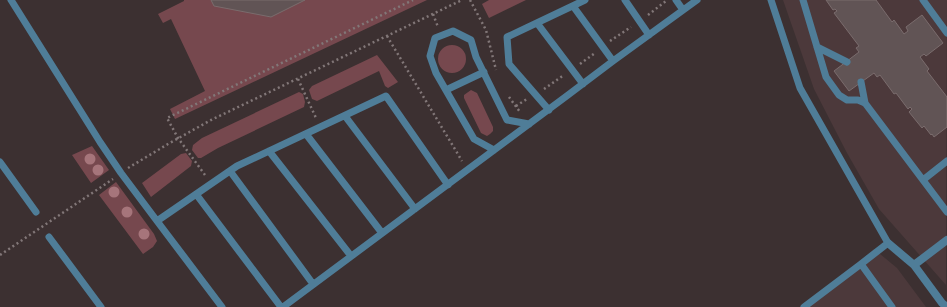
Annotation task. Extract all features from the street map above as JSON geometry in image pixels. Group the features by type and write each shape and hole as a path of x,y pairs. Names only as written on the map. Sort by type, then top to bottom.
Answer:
{"street":[{"path":"914,265 947,240"},
{"path":"888,243 914,265 944,306"}],"lane":[{"path":"11,0 121,173 222,307"},
{"path":"549,110 509,64 507,37 585,0"},
{"path":"625,0 649,34"},
{"path":"676,0 683,10"},
{"path":"196,194 282,307 549,110 649,34 697,0"},
{"path":"771,0 800,88 888,243 804,307"},
{"path":"803,0 826,77 839,95 848,100 858,100 865,103"},
{"path":"923,0 947,33"},
{"path":"573,6 613,61"},
{"path":"537,23 583,84"},
{"path":"494,150 474,139 436,73 430,56 435,38 453,31 471,40 476,57 507,120 529,124"},
{"path":"817,47 846,62"},
{"path":"446,90 484,72"},
{"path":"861,82 865,103 947,212"},
{"path":"157,221 237,166 386,96 448,185"},
{"path":"345,116 415,209"},
{"path":"306,134 382,233"},
{"path":"269,151 351,256"},
{"path":"923,180 947,161"},
{"path":"0,162 36,212"},
{"path":"230,171 313,284"},
{"path":"49,237 100,307"},
{"path":"861,264 892,307"}],"path":[{"path":"211,184 178,138 167,118 414,0"},
{"path":"0,255 121,173 178,138 211,120 462,0"},
{"path":"387,36 468,170"},
{"path":"298,78 320,127"}],"shaded area":[{"path":"184,0 427,0 175,119 170,109 205,91 171,19 163,23 158,14"},
{"path":"489,0 526,0 489,18 482,4"},
{"path":"783,0 947,0 946,285 879,209 847,153 814,89"},
{"path":"452,45 462,49 466,59 462,69 452,73 442,69 438,59 442,49"},
{"path":"377,55 398,82 388,88 385,86 379,71 317,101 312,99 309,90 312,86"},
{"path":"471,90 477,93 493,127 493,131 487,136 481,133 464,98 464,95"},
{"path":"299,92 303,94 305,102 304,107 218,148 201,158 198,158 192,150 193,145 202,138"},
{"path":"92,146 109,170 91,183 72,155"},
{"path":"186,153 192,161 191,166 151,197 142,183 181,154"},
{"path":"116,182 154,234 157,241 153,247 143,254 99,195"},
{"path":"874,249 897,268 926,307 805,307"}],"building":[{"path":"211,0 305,0 271,17 214,6"},
{"path":"826,0 876,0 892,22 894,20 904,34 908,31 906,27 922,15 943,43 926,56 924,54 920,57 929,69 927,71 947,97 947,127 934,137 932,134 931,135 924,126 922,128 909,112 912,109 910,107 908,109 896,93 894,94 880,75 877,77 874,73 849,91 834,71 859,52 856,48 859,46 834,13 837,11 835,9 833,10"}]}
